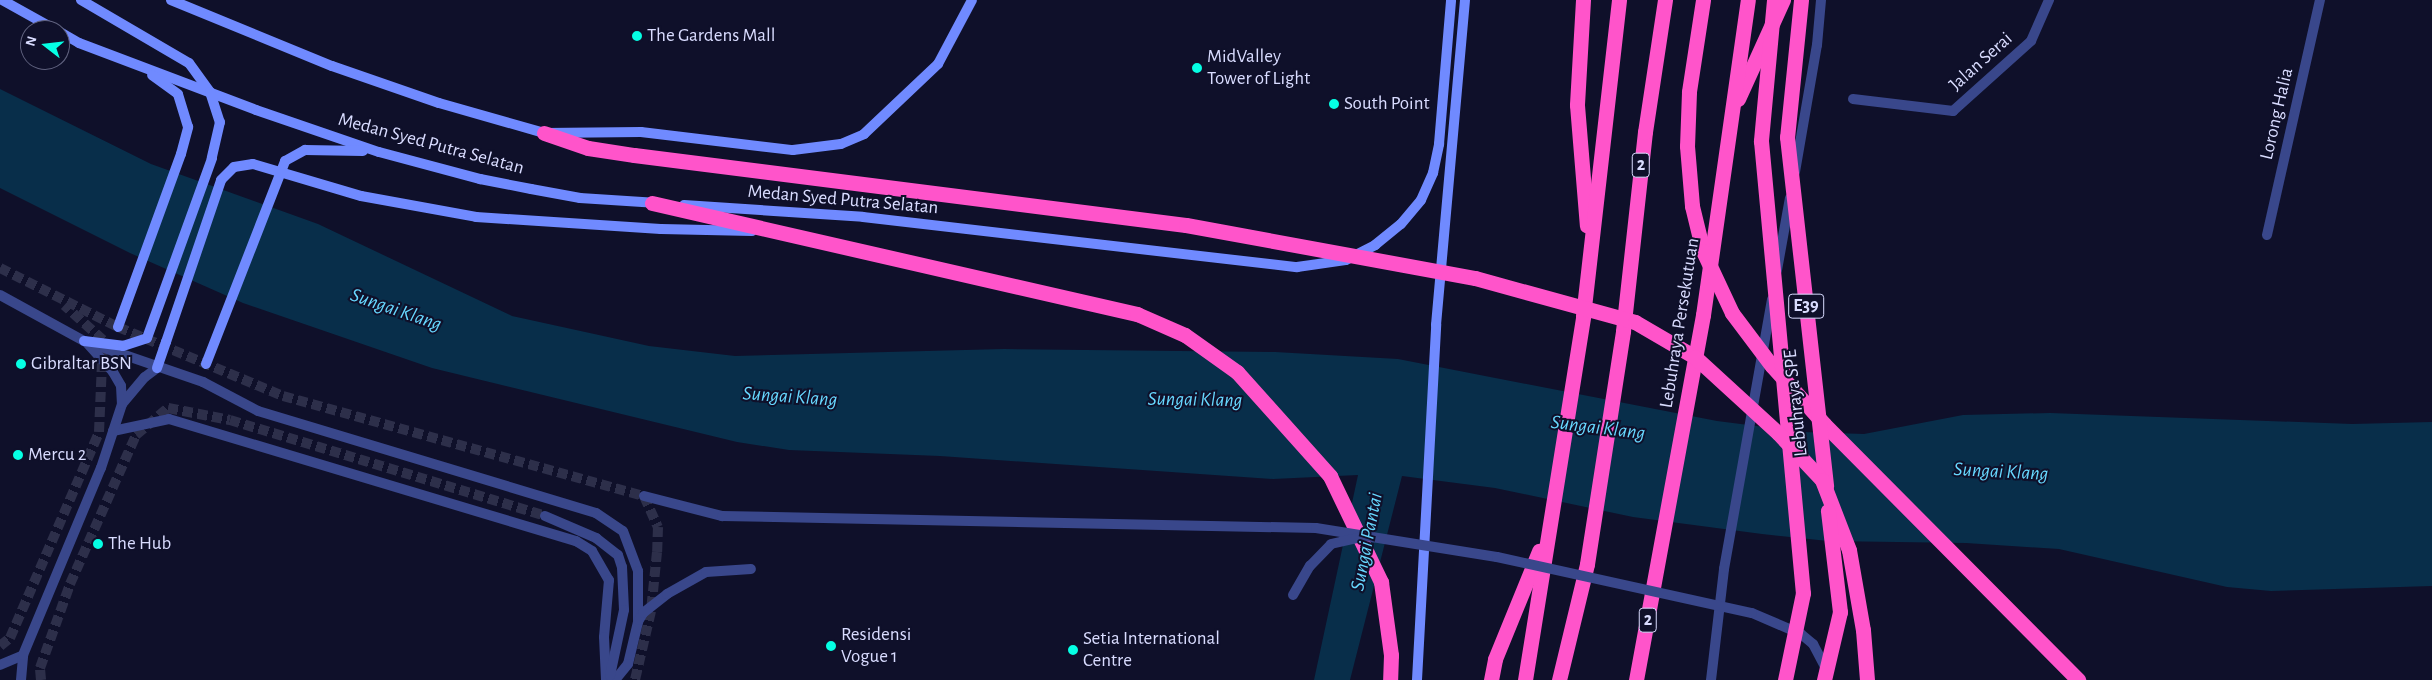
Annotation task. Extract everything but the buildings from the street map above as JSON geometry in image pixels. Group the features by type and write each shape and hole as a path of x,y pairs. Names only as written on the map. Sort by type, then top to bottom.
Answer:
{"highway":[{"path":"1583,0 1578,105 1590,262"},
{"path":"1525,680 1553,515 1583,316 1619,0"},
{"name":"2","path":"1559,680 1587,564 1623,331 1645,132 1665,0"},
{"path":"1703,0 1689,92 1687,146 1692,206 1703,251 1732,313 1772,366 1824,424 2078,680"},
{"name":"Lebuhraya Persekutuan","path":"1636,680 1660,560 1703,315 1748,0"},
{"name":"Lebuhraya SPE","path":"1774,0 1761,141 1803,593 1785,680"},
{"path":"1731,114 1783,0"},
{"name":"Lebuhraya SPE","path":"1801,0 1787,137 1840,612 1824,680"},
{"path":"544,133 588,148 634,155 1186,225 1475,278 1635,322 1695,357 1778,433 1822,480 1849,550 1863,630 1867,680"},
{"path":"652,202 1136,314 1185,335 1237,372 1330,476 1381,582 1391,655 1390,680"},
{"path":"1490,680 1495,659 1553,515"}],"main road":[{"path":"2,0 38,20"},
{"path":"81,0 189,63 210,92 220,122 212,158 153,328 147,338 139,343 123,346 84,341"},
{"path":"171,0 332,66 439,103 544,133 641,132 793,150 841,144 864,134 938,64 972,0"},
{"name":"Medan Syed Putra Selatan","path":"70,36 139,66 379,152 480,179 532,189 580,198 863,216 1297,267 1346,260 1375,245 1401,224 1421,200 1433,173 1439,144 1451,0"},
{"path":"1417,680 1436,325 1466,0"},
{"path":"118,327 181,154 188,127 178,94 139,66"},
{"path":"206,364 285,160 305,150 379,152"},
{"path":"157,368 221,180 234,167 253,164 361,196 476,216 661,229 781,232"}],"street":[{"path":"1711,680 1724,569 1817,45 1821,0"},
{"name":"Jalan Serai","path":"1853,99 1953,111 2031,41 2049,0"},
{"name":"Lorong Halia","path":"2267,235 2320,0"},
{"path":"0,296 84,341 157,368 203,382 258,411 596,513 623,531 629,540 638,571 638,622 628,664 615,680"},
{"path":"21,680 23,656 114,431 122,404 121,386 114,372 84,341"},
{"path":"122,404 145,377 157,368"},
{"path":"114,431 168,419 576,541 592,551 604,566 609,580 604,637 608,680"},
{"path":"644,496 722,516 1316,528 1368,535 1497,557 1752,613 1780,623 1813,644 1832,680"},
{"path":"545,516 596,538 618,556 622,567 624,610 608,680"},
{"path":"1293,596 1310,566 1331,544 1368,535"},
{"path":"638,622 643,613 667,594 706,572 751,569"},
{"path":"0,666 23,656"}],"water":[{"path":"0,89 151,164 318,224 512,316 649,346 735,356 1004,349 1275,352 1398,359 1717,421 1803,432 1864,434 1963,415 2050,413 2352,424 2432,422 2432,586 2271,591 2227,587 2059,549 1966,543 1828,541 1762,534 1633,517 1495,488 1402,476 1350,680 1314,680 1358,475 1273,479 940,456 789,450 737,442 432,368 243,303 130,253 0,188"}],"tunnel":[{"path":"0,268 118,327 283,396 644,496 658,527 657,552 651,611 635,680"},
{"path":"0,646 10,638 99,432 103,340 64,305"},
{"path":"41,680 40,668 70,584 136,435 168,408 230,420 545,516"}],"place":[{"name":"The Gardens Mall","path":"637,36"},
{"name":"MidValley Tower of Light","path":"1197,68"},
{"name":"South Point","path":"1334,104"},
{"name":"Gibraltar BSN","path":"21,364"},
{"name":"Mercu 2","path":"18,455"},
{"name":"The Hub","path":"98,544"},
{"name":"Residensi Vogue 1","path":"831,646"},
{"name":"Setia International Centre","path":"1073,650"}],"water label":[{"name":"Sungai Klang","path":"396,310"},
{"name":"Sungai Klang","path":"790,397"},
{"name":"Sungai Klang","path":"1195,400"},
{"name":"Sungai Klang","path":"1598,428"},
{"name":"Sungai Klang","path":"2001,472"},
{"name":"Sungai Pantai","path":"1367,542"}]}
